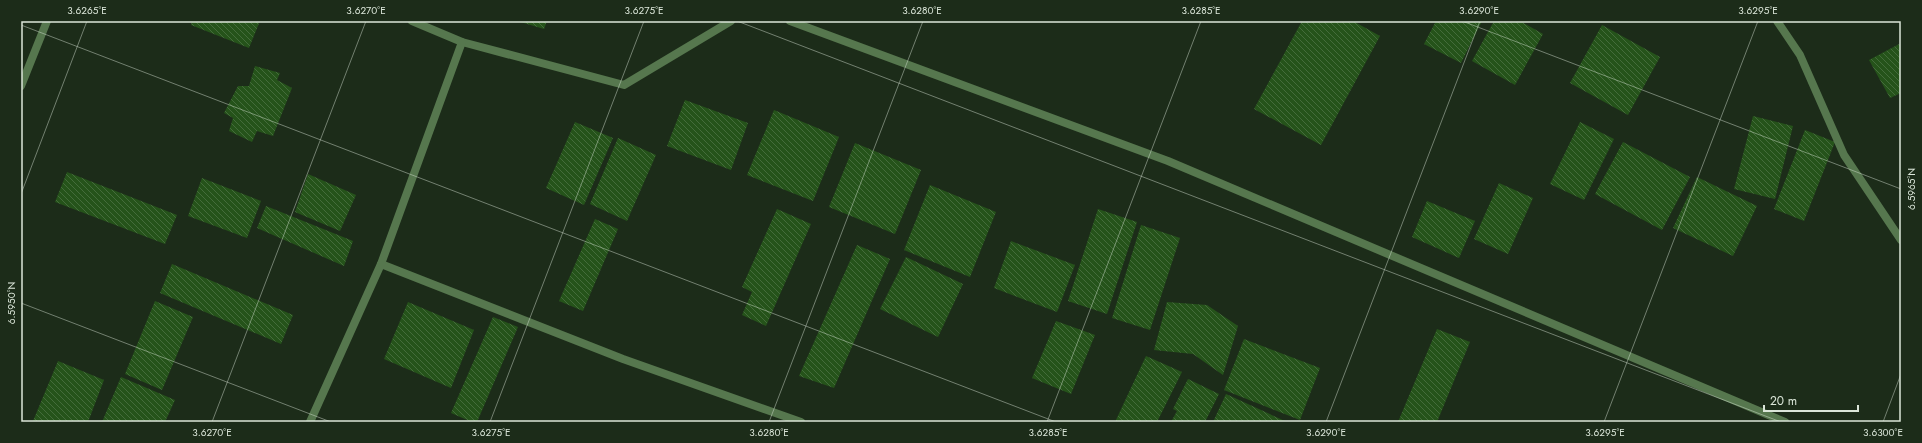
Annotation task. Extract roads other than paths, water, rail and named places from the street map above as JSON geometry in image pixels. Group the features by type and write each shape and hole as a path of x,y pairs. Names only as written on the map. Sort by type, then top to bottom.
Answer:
{"street":[{"path":"21,86 47,21"},
{"path":"412,21 462,42 624,85 731,21"},
{"path":"790,21 1168,161 1785,422"},
{"path":"1777,21 1800,55 1844,155 1901,240"},
{"path":"310,422 381,264 462,42"},
{"path":"381,264 623,359 801,422"}]}
